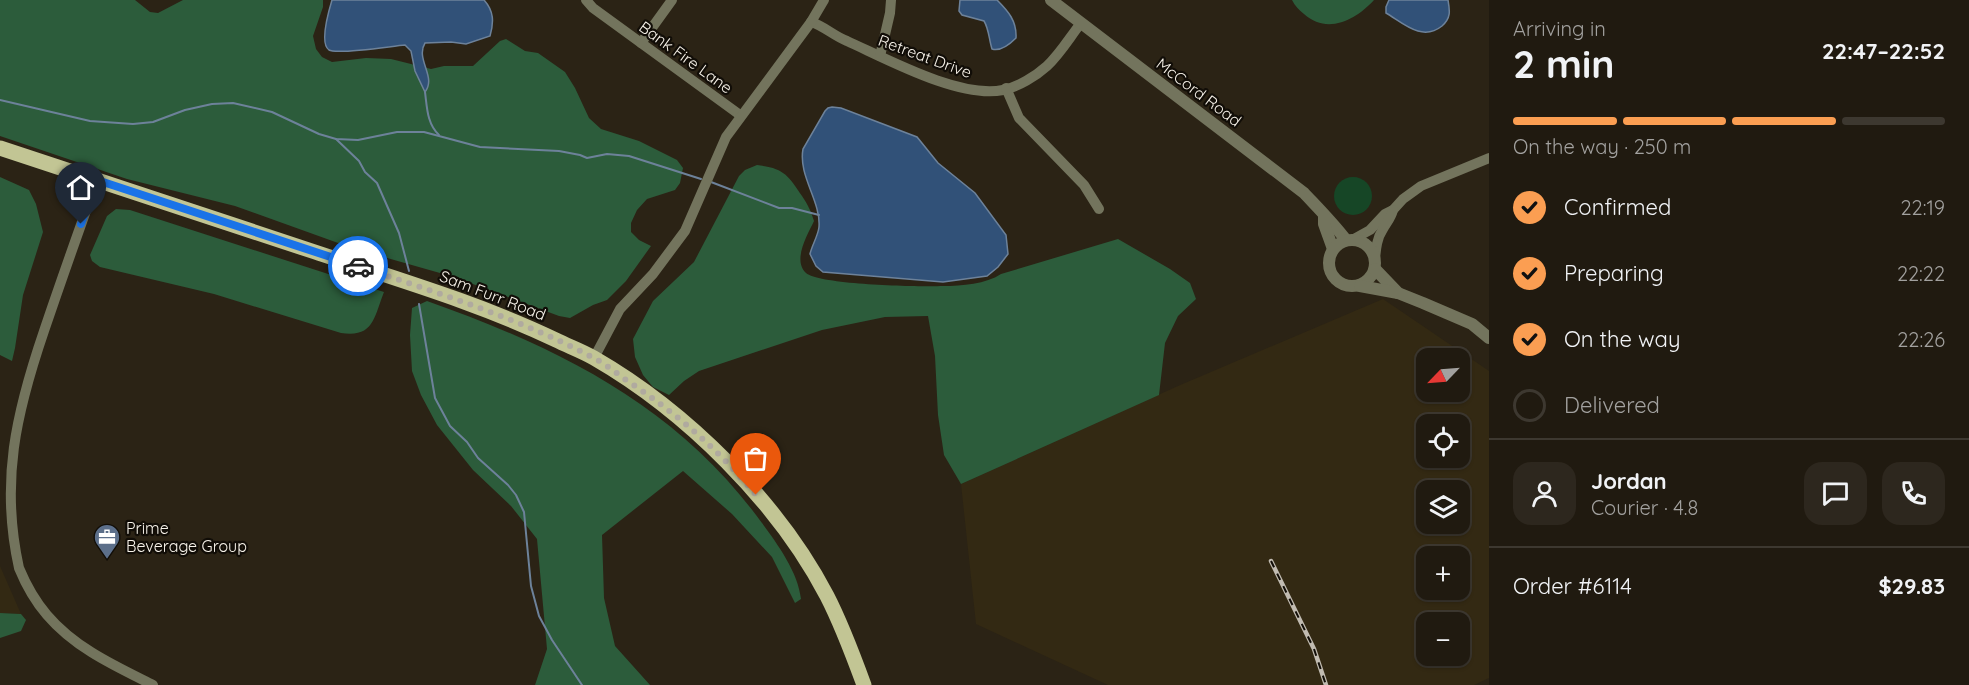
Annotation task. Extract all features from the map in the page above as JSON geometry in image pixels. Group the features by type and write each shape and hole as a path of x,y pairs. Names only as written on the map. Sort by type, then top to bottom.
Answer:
{"main road":[{"name":"Sam Furr Road","path":"0,148 486,310 534,329 594,358 684,423 722,458 768,509 826,594 851,649 864,685"}],"street":[{"name":"Bank Fire Lane","path":"586,0 593,8 740,115"},
{"path":"641,43 672,0"},
{"path":"594,358 620,309 653,274 685,231 726,136 811,22 824,0"},
{"path":"880,56 891,0"},
{"name":"McCord Road","path":"1051,0 1304,193 1349,240 1362,242 1370,248 1375,264 1398,293"},
{"name":"Retreat Drive","path":"811,22 820,25 839,38 880,56 957,87 981,91 1006,88 1023,82 1046,66 1081,23"},
{"path":"1006,88 1019,118 1084,185 1099,209"},
{"path":"1333,249 1370,230 1385,214 1421,186 1489,158"},
{"path":"97,180 10,429 1,473 3,516 13,556 27,587 47,615 96,656 153,685"},
{"path":"1360,286 1370,278 1375,264 1377,242 1393,210"},
{"name":"McCord Road","path":"1324,215 1324,224 1333,249 1328,263 1334,279 1346,286 1360,286 1398,293 1472,324 1489,338"}],"shaded area":[{"path":"1383,299 1455,348 1416,348 1416,402 1470,402 1470,358 1489,371 1489,678 1474,685 1108,685 976,624 961,484 1178,386"},
{"path":"0,566 21,614 0,613"}],"green space":[{"path":"0,0 135,0 150,12 158,13 183,0 323,0 323,7 313,36 316,49 322,57 332,62 366,58 391,59 431,69 444,66 473,66 500,41 506,39 525,51 538,53 565,72 589,118 601,129 639,141 677,160 683,168 680,183 675,190 647,199 637,210 631,223 631,232 639,240 651,246 626,281 607,300 570,318 559,316 454,277 352,248 235,206 127,179 0,136"},
{"path":"1292,0 1374,0 1359,14 1332,24 1313,20 1304,14"},
{"path":"757,165 773,168 784,174 804,199 814,221 802,247 801,261 806,273 815,277 850,283 914,286 973,284 1118,239 1190,283 1196,299 1178,316 1165,343 1159,395 961,484 944,455 938,415 935,356 928,316 885,317 822,330 699,371 669,395 653,387 643,375 635,357 633,339 653,301 694,262 739,176 745,170"},
{"path":"0,177 29,190 36,204 43,232 23,295 12,361 0,355"},
{"path":"1353,177 1366,183 1372,196 1366,209 1353,215 1340,209 1334,196 1340,183"},
{"path":"116,209 130,210 384,292 375,317 366,329 360,332 341,333 214,294 100,267 92,261 90,255 107,216"},
{"path":"427,301 524,339 569,361 654,414 692,446 729,482 762,523 792,569 801,599 795,603 772,557 732,514 683,471 602,535 604,598 615,646 650,685 535,685 547,649 537,539 511,506 473,470 437,425 421,395 412,371 410,335 412,308"},
{"path":"0,613 21,614 26,620 21,631 0,638"}],"water":[{"path":"332,0 484,0 491,13 490,36 466,44 425,43 422,55 429,80 425,92 415,71 411,51 405,45 353,51 329,50 326,46 325,34"},
{"path":"960,0 997,0 1013,21 1016,38 1002,48 992,49 984,21 962,15 959,11"},
{"path":"1389,0 1448,0 1448,17 1442,26 1435,30 1420,32 1386,13"},
{"path":"832,107 841,108 917,137 938,163 975,193 1006,235 1008,254 998,267 987,276 943,282 823,272 816,266 810,254 819,227 819,217 806,179 802,159 803,149 825,111"}],"waterway":[{"path":"425,92 430,121 439,135"},
{"path":"0,100 90,121 133,124 153,122 185,110 212,104 233,103 272,112 319,134 336,139 358,140 397,132 424,132 480,147 559,151 587,158 607,154 629,156 701,179"},
{"path":"336,139 359,161 365,172 377,183 399,233 409,271"},
{"path":"711,182 779,208 792,208 819,215"},
{"path":"419,304 435,398 450,426 467,442 478,458 516,495 524,512 531,586 539,616 582,685"}],"railway":[{"path":"1271,561 1314,649 1326,685"}],"way so far":[{"path":"358,266 486,310 534,329 594,358 684,423 722,458 756,495"}],"place":[{"name":"Prime Beverage Group","path":"107,560"}],"route":[{"path":"81,224 97,180 358,266"}]}
